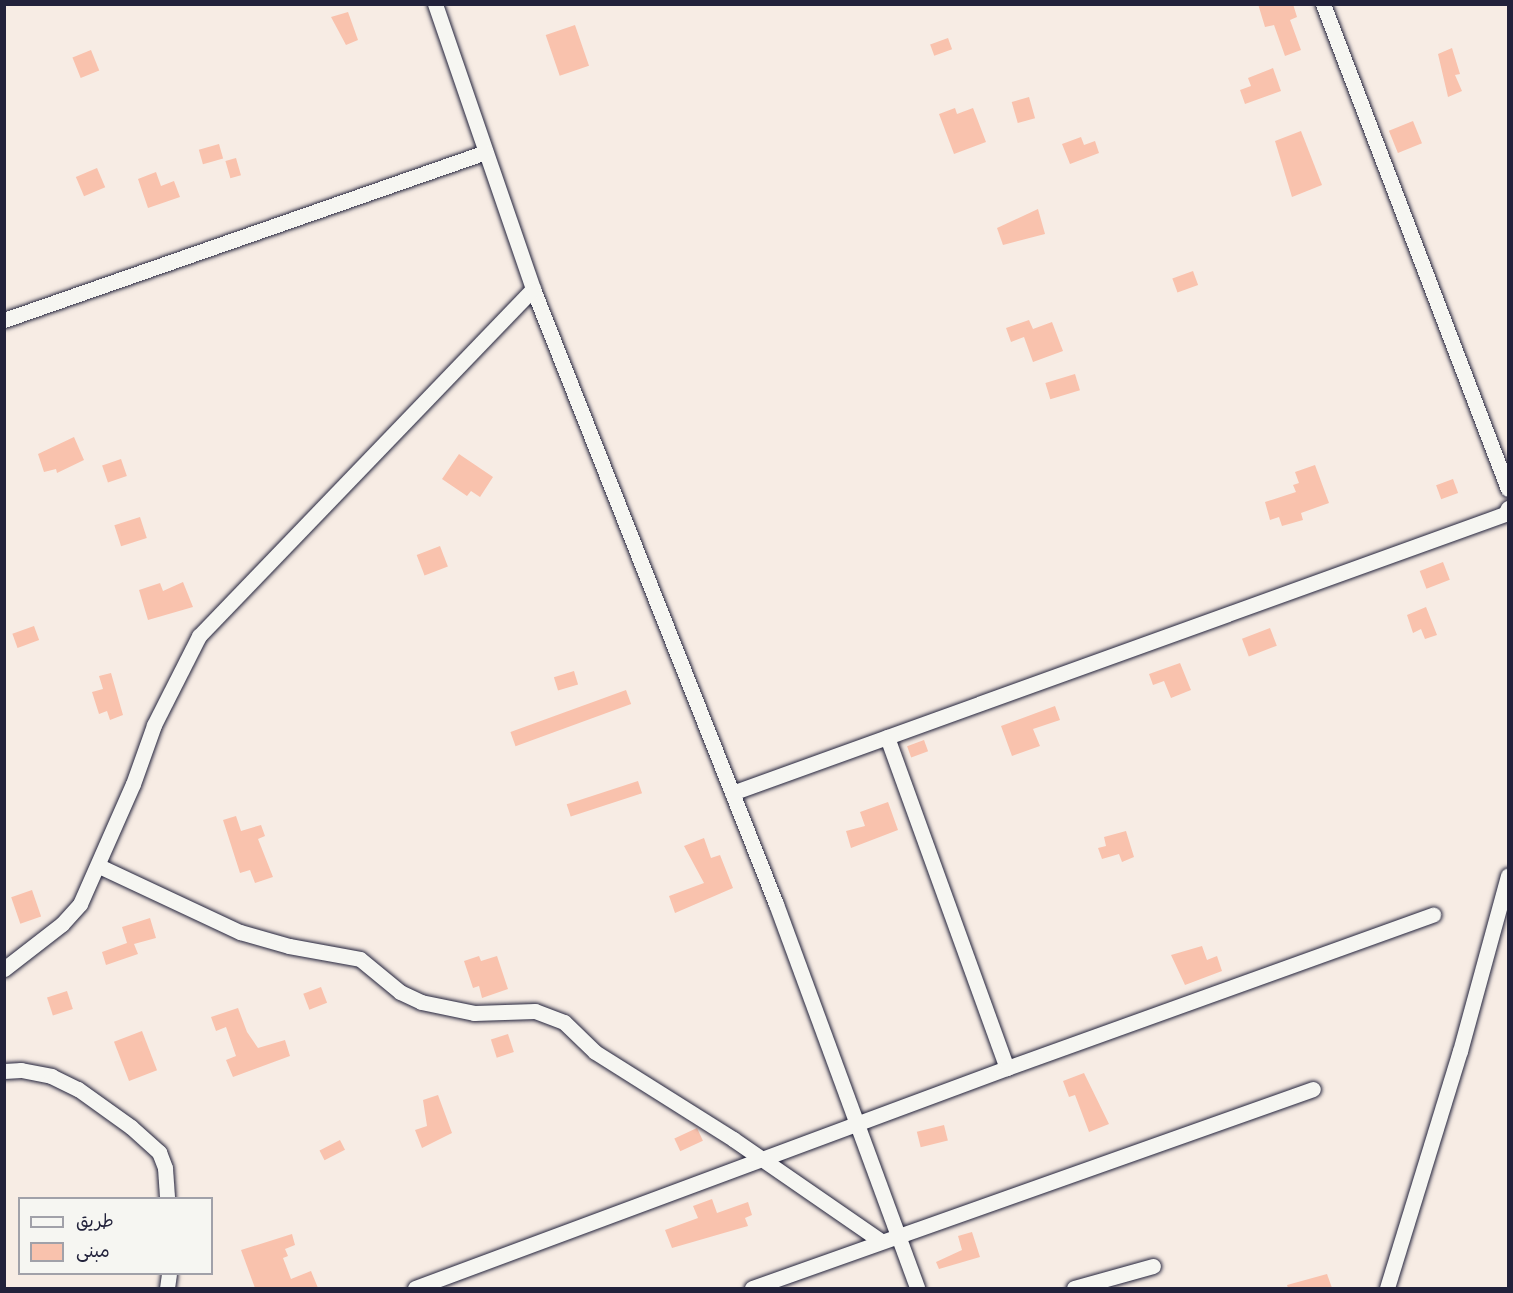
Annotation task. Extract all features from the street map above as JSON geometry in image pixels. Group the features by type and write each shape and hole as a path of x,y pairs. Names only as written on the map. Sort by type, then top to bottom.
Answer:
{"street":[{"path":"435,4 533,289 732,793 917,1288"},
{"path":"1323,4 1509,489"},
{"path":"4,320 486,152"},
{"path":"4,969 62,924 80,904 99,866 154,725 199,636 533,289"},
{"path":"732,793 1504,514 1509,508"},
{"path":"887,737 1007,1068"},
{"path":"99,866 240,932 289,946 360,959 400,992 421,1002 474,1013 535,1011 564,1022 595,1052 761,1158 882,1241"},
{"path":"1387,1288 1460,1051 1509,875"},
{"path":"415,1288 439,1285 761,1158 1433,915"},
{"path":"4,1071 21,1070 51,1076 78,1089 131,1127 159,1152 165,1168 167,1197"},
{"path":"752,1288 1312,1089"},
{"path":"1074,1288 1153,1266"}],"building":[{"path":"1258,4 1293,4 1297,17 1290,20 1301,50 1285,56 1274,25 1265,27"},
{"path":"348,12 358,40 346,45 331,17"},
{"path":"575,25 589,66 560,76 546,35"},
{"path":"948,38 952,49 934,56 930,44"},
{"path":"1452,48 1460,74 1455,75 1462,91 1448,97 1438,54"},
{"path":"91,50 99,70 81,78 72,57"},
{"path":"1273,68 1281,91 1245,104 1240,90 1251,86 1248,78"},
{"path":"1029,97 1035,118 1018,123 1012,102"},
{"path":"955,108 957,114 973,108 986,142 954,154 939,114"},
{"path":"1413,121 1422,143 1398,153 1389,131"},
{"path":"1301,131 1322,185 1292,197 1275,141"},
{"path":"1081,137 1084,145 1095,141 1099,153 1070,164 1062,144"},
{"path":"219,144 223,158 203,164 199,150"},
{"path":"236,158 241,175 230,178 225,161"},
{"path":"97,168 105,187 84,196 76,177"},
{"path":"156,172 161,186 174,181 180,197 148,208 138,179"},
{"path":"1038,209 1045,234 1003,245 997,228"},
{"path":"1193,271 1198,285 1177,293 1172,279"},
{"path":"1029,320 1033,329 1052,322 1063,351 1033,362 1024,337 1011,342 1006,328"},
{"path":"1075,374 1080,390 1050,399 1045,383"},
{"path":"74,437 84,460 57,473 56,469 44,472 38,454"},
{"path":"459,454 493,477 480,497 471,491 467,496 442,479"},
{"path":"121,459 127,476 108,483 102,466"},
{"path":"1315,465 1329,503 1301,513 1303,520 1282,526 1279,517 1270,520 1265,502 1296,492 1293,485 1299,483 1295,472"},
{"path":"1453,479 1458,493 1441,499 1436,485"},
{"path":"140,517 147,538 121,546 114,525"},
{"path":"440,546 448,567 425,575 417,555"},
{"path":"1443,562 1450,580 1426,589 1420,571"},
{"path":"183,582 193,607 148,620 139,590 160,583 163,591"},
{"path":"1426,607 1437,635 1425,639 1421,629 1413,633 1407,615"},
{"path":"34,626 39,640 18,648 12,634"},
{"path":"1270,628 1277,646 1249,656 1242,639"},
{"path":"1180,663 1191,690 1171,698 1164,681 1153,685 1149,674"},
{"path":"574,671 578,684 558,691 554,677"},
{"path":"111,673 123,715 110,720 107,711 99,714 92,692 103,689 99,676"},
{"path":"626,690 631,704 516,746 510,732"},
{"path":"1055,706 1060,720 1033,729 1040,746 1012,756 1001,726"},
{"path":"924,740 928,751 911,757 907,746"},
{"path":"638,781 642,793 571,817 567,804"},
{"path":"888,802 898,830 851,848 846,831 865,826 860,812"},
{"path":"236,816 241,831 261,825 265,836 258,839 273,877 255,883 250,870 240,873 223,820"},
{"path":"1126,831 1134,857 1122,862 1119,854 1102,859 1098,848 1106,846 1104,837"},
{"path":"704,838 711,858 720,855 733,888 675,913 669,896 704,883 684,846"},
{"path":"32,890 41,916 20,924 11,897"},
{"path":"150,918 156,938 134,944 138,954 106,965 102,952 127,943 122,927"},
{"path":"1202,946 1207,960 1217,956 1222,971 1185,985 1171,955"},
{"path":"479,956 481,961 497,956 508,989 482,998 479,986 473,988 464,961"},
{"path":"321,987 327,1003 309,1010 303,994"},
{"path":"67,991 73,1009 53,1016 47,997"},
{"path":"238,1008 247,1032 258,1048 285,1040 290,1056 233,1077 226,1060 236,1056 226,1027 216,1031 211,1017"},
{"path":"142,1031 157,1070 129,1081 114,1042"},
{"path":"508,1034 514,1052 497,1058 491,1040"},
{"path":"1084,1073 1109,1124 1089,1132 1075,1095 1069,1097 1063,1081"},
{"path":"438,1095 452,1133 422,1148 415,1130 427,1126 423,1100"},
{"path":"944,1125 948,1141 921,1147 917,1132"},
{"path":"697,1128 703,1141 680,1151 674,1139"},
{"path":"340,1140 345,1150 325,1160 320,1150"},
{"path":"712,1199 717,1213 748,1202 752,1215 745,1218 748,1226 672,1248 665,1230 698,1218 693,1206"},
{"path":"972,1232 980,1257 939,1269 936,1262 962,1250 958,1236"},
{"path":"292,1234 295,1245 285,1249 288,1256 283,1258 291,1279 311,1271 318,1288 255,1288 241,1250"},
{"path":"1327,1274 1332,1288 1288,1288 1287,1285"}]}
